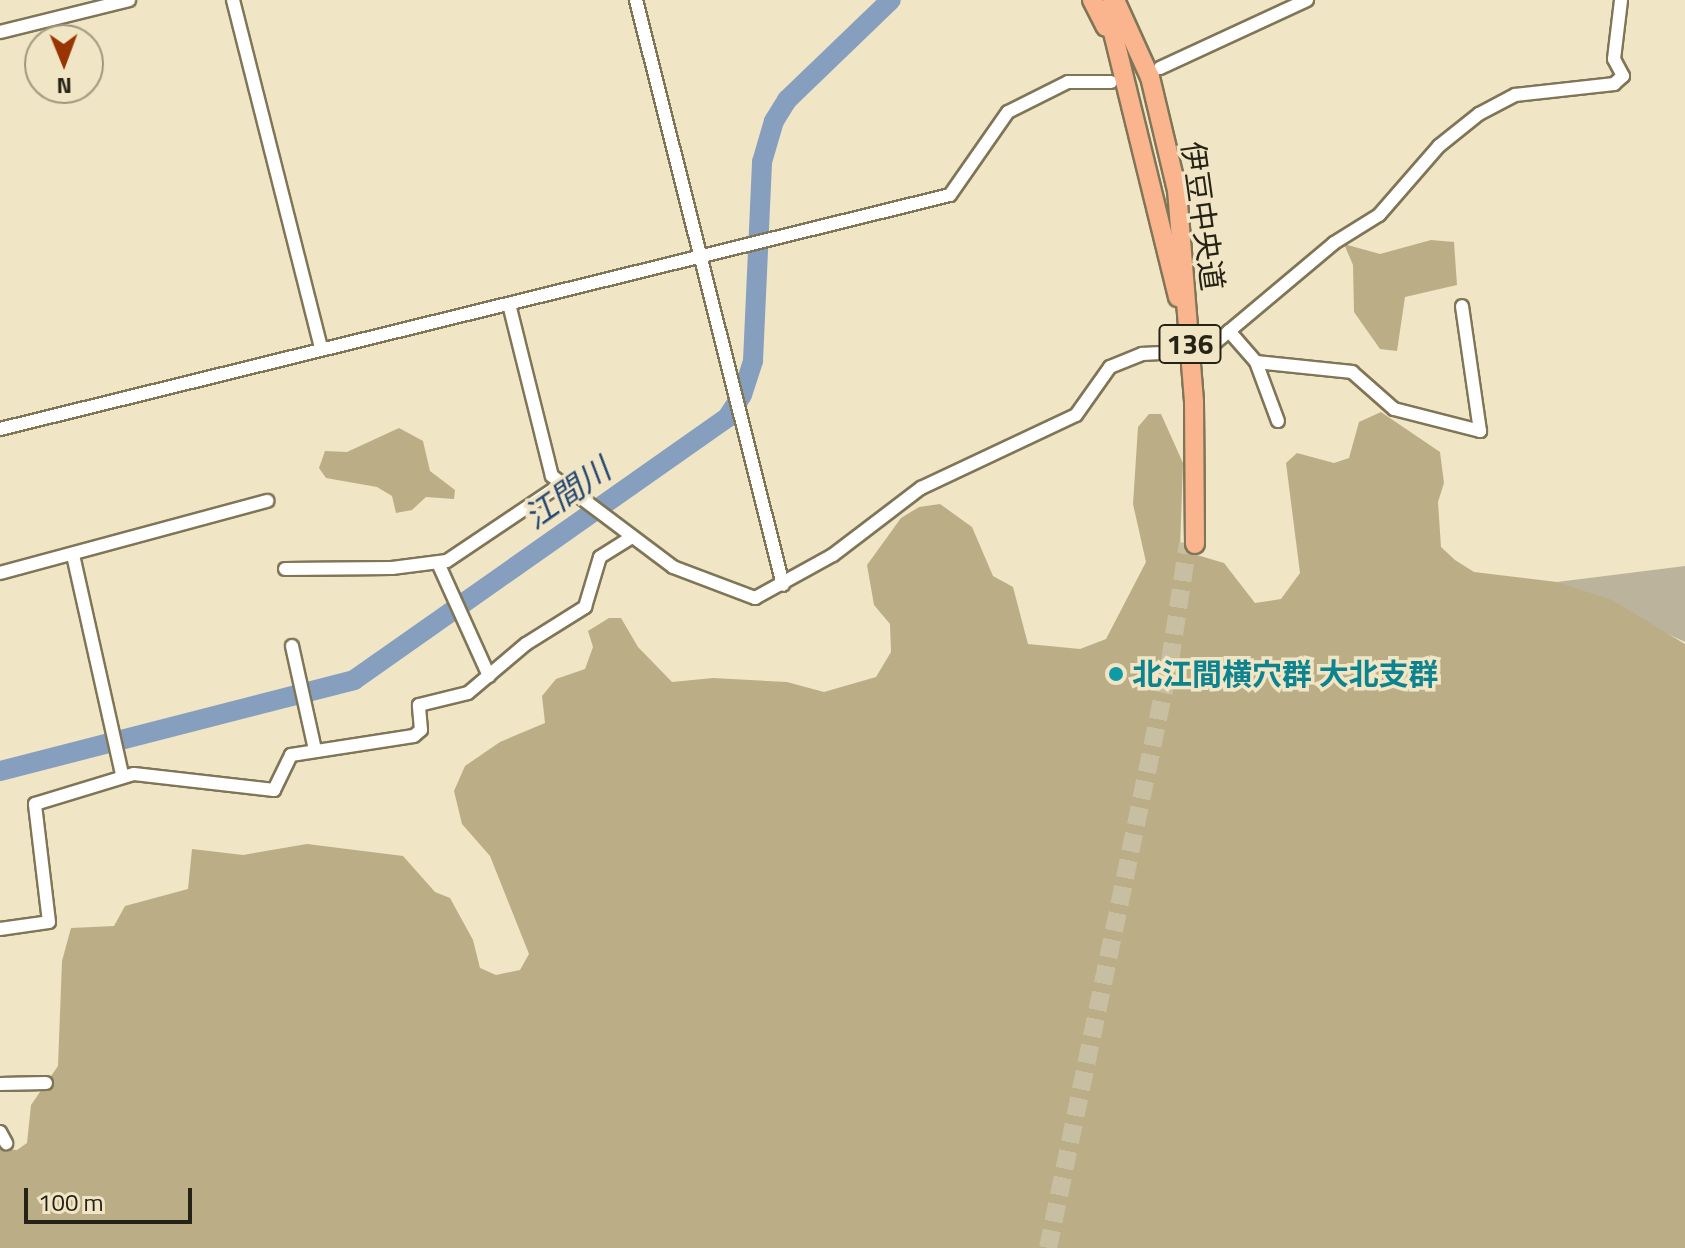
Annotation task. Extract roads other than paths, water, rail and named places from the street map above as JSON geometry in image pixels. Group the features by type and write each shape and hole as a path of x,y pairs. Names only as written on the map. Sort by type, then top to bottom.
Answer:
{"highway":[{"path":"1092,0 1121,59"},
{"name":"伊豆中央道","path":"1105,0 1184,335 1191,544 1194,402 1177,190 1154,89 1115,0"},
{"name":"136","path":"1123,0 1136,46"}],"street":[{"path":"0,32 129,0"},
{"path":"233,0 321,349"},
{"path":"636,0 731,390 783,585"},
{"path":"1160,68 1307,0"},
{"path":"1198,350 1229,331 1334,243 1379,215 1439,146 1479,114 1515,95 1614,84 1623,76 1614,59 1621,0"},
{"path":"0,429 950,195 1008,112 1068,82 1111,82"},
{"path":"509,304 544,455 552,476 673,567 747,597 783,585 833,555 909,495 1076,415 1110,367 1142,354 1180,352"},
{"path":"1256,362 1352,372 1394,409 1480,431 1462,306"},
{"path":"1229,331 1256,362 1278,421"},
{"path":"285,569 438,563 470,549 563,483"},
{"path":"0,573 267,501"},
{"path":"0,929 49,922 35,804 122,775 152,774 268,791 278,788 288,757 315,750 414,736 421,730 419,705 468,693 526,644 583,610 600,557 632,537"},
{"path":"73,555 122,775"},
{"path":"438,563 457,612 489,676"},
{"path":"292,646 315,750"},
{"path":"0,1084 46,1083"}],"waterway":[{"name":"江間川","path":"0,771 354,680 727,418 742,395 753,361 762,162 774,121 787,100 891,0"}],"tunnel":[{"path":"1048,1248 1170,661 1188,543"}],"place":[{"name":"北江間横穴群 大北支群","path":"1116,674"}]}
